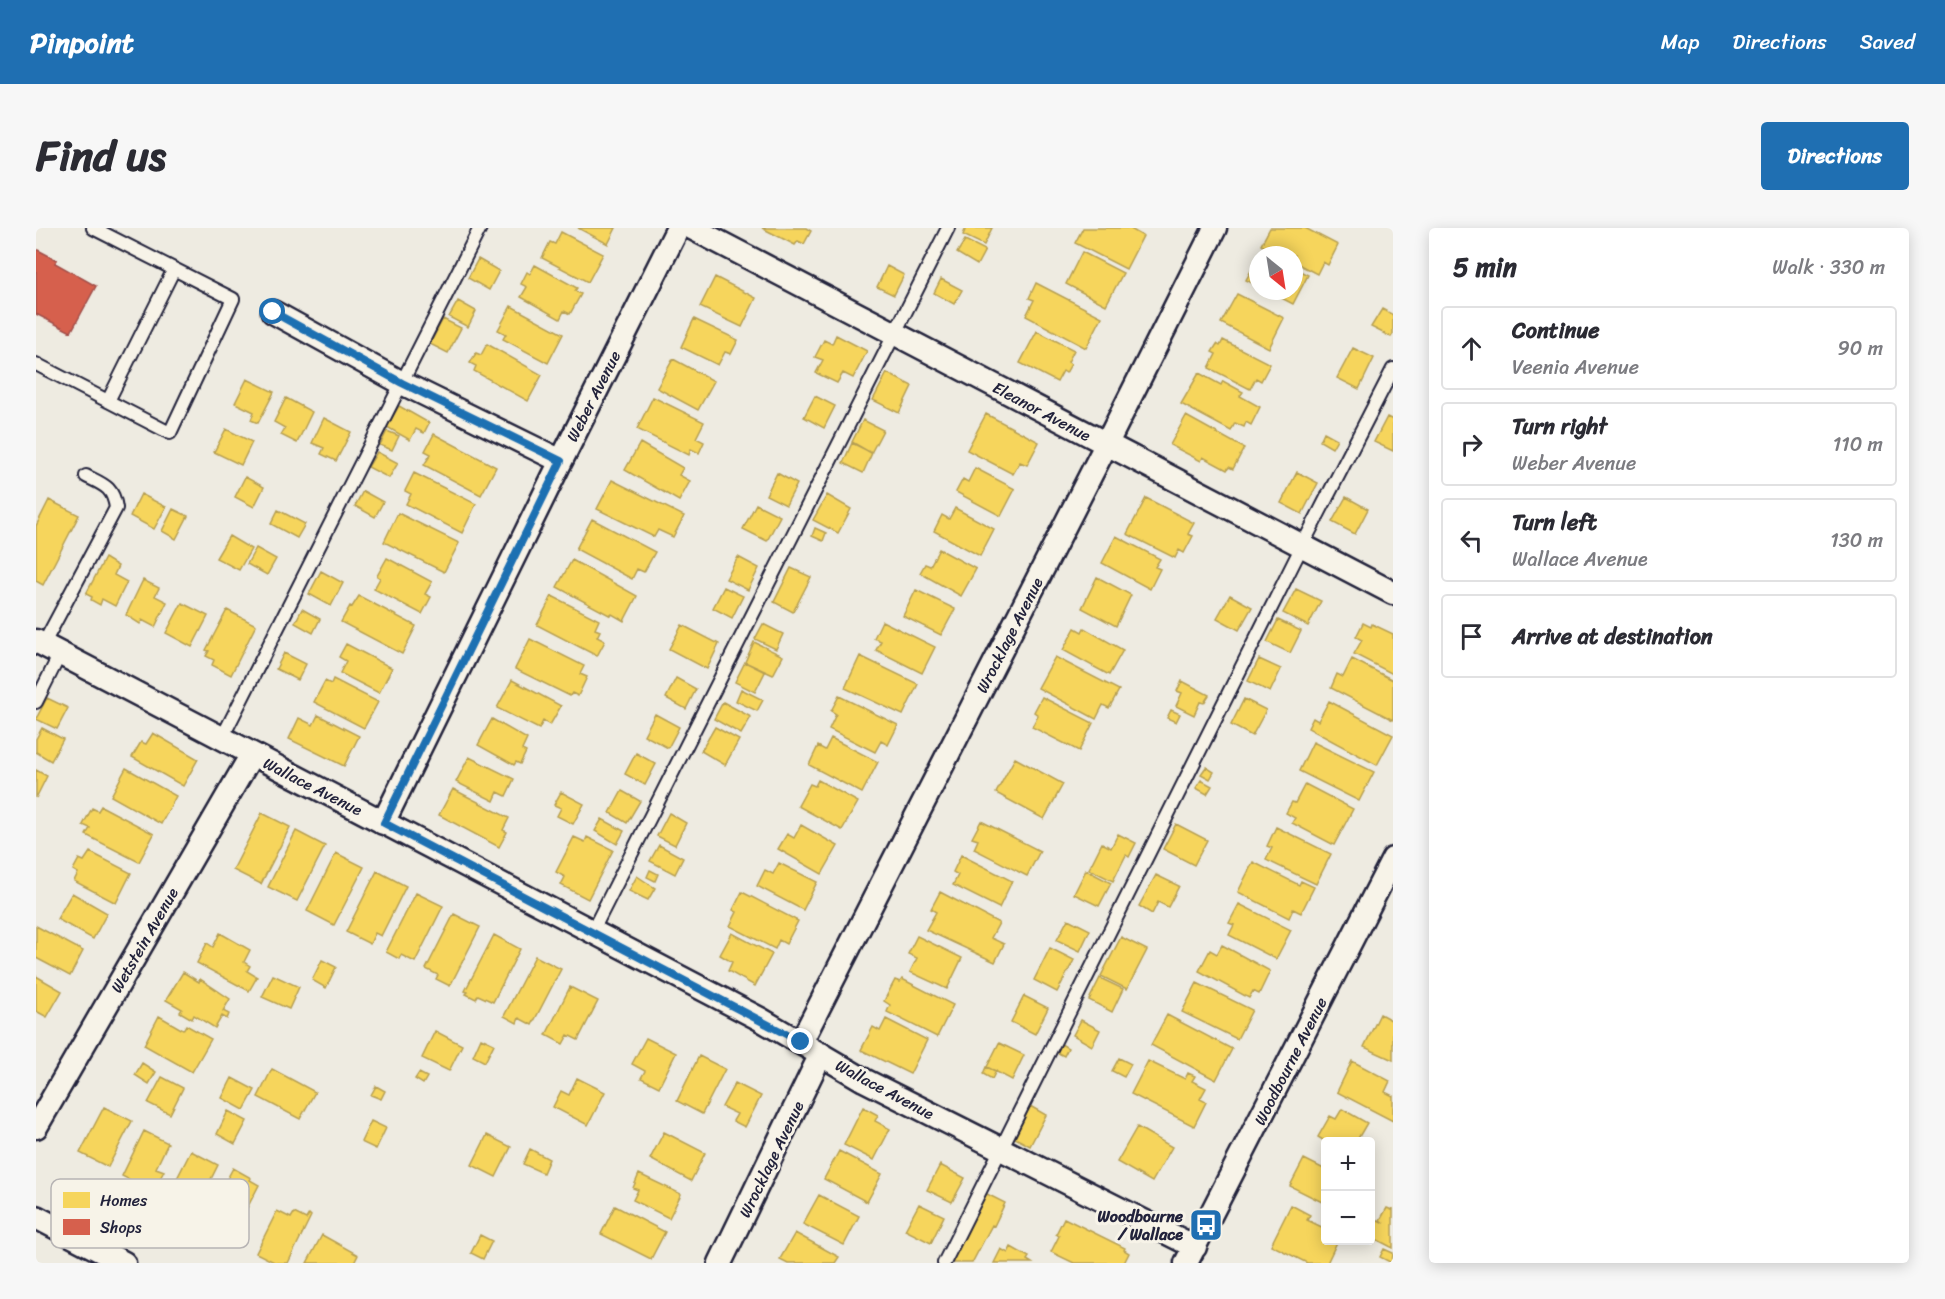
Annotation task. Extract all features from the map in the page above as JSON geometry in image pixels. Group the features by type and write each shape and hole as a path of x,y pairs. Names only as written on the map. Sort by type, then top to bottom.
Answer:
{"street":[{"name":"Weber Avenue","path":"384,823 678,228"},
{"name":"Eleanor Avenue","path":"692,228 1393,593"},
{"name":"Wrocklage Avenue","path":"801,1042 1215,228"},
{"path":"273,312 402,383 561,461"},
{"name":"Wallace Avenue","path":"46,647 801,1042 864,1080 1002,1148 1192,1258"},
{"name":"Wetstein Avenue","path":"36,1127 252,754"},
{"name":"Woodbourne Avenue","path":"1192,1258 1393,859"},
{"name":"Wrocklage Avenue","path":"720,1263 821,1054"},
{"path":"36,1217 51,1225"},
{"path":"95,1248 124,1263"}],"lane":[{"path":"36,364 170,433 233,299 93,228"},
{"path":"222,738 480,228"},
{"path":"592,932 948,228"},
{"path":"108,401 174,269"},
{"path":"944,1263 1302,546 1393,369"},
{"path":"36,702 46,647 116,508 114,496 106,486 86,476"}],"building: Homes":[{"path":"578,228 616,228 608,244"},
{"path":"762,228 806,228 811,231 804,244 798,241 795,245"},
{"path":"966,228 992,228 984,245 963,235"},
{"path":"1083,228 1129,228 1143,236 1126,269 1075,243"},
{"path":"1270,228 1305,228 1338,245 1328,265 1323,262 1317,274 1303,267 1303,246 1261,245"},
{"path":"561,232 603,254 588,282 542,258 550,242 555,244"},
{"path":"965,240 985,250 977,265 957,253"},
{"path":"1082,252 1123,273 1106,305 1066,284"},
{"path":"478,259 499,271 489,290 468,278"},
{"path":"535,265 577,288 575,291 581,294 570,314 564,311 560,319 521,297 527,287 521,284 527,272 530,274"},
{"path":"887,266 904,275 894,295 877,287"},
{"path":"1303,272 1308,275 1303,285"},
{"path":"715,277 756,298 742,327 700,307"},
{"path":"941,279 962,290 954,304 934,293"},
{"path":"1036,283 1102,317 1086,348 1026,316 1034,300 1029,298"},
{"path":"1237,294 1284,318 1269,348 1221,323"},
{"path":"458,301 476,311 468,327 449,317"},
{"path":"511,306 563,334 548,363 503,339 506,334 498,330"},
{"path":"1382,309 1393,315 1391,337 1371,327"},
{"path":"443,319 461,328 448,353 430,344"},
{"path":"694,319 738,340 731,354 725,352 718,365 681,347"},
{"path":"1037,331 1074,350 1068,362 1071,364 1066,373 1063,371 1057,382 1020,363"},
{"path":"836,335 867,351 853,378 843,373 837,383 816,373 823,360 815,357 824,340 832,344"},
{"path":"1223,340 1270,364 1261,381 1256,378 1250,389 1209,368 1216,354 1212,352 1217,344 1220,346"},
{"path":"487,344 542,375 528,401 474,371 476,366 470,363 476,353 481,355"},
{"path":"1353,348 1374,358 1359,389 1337,378"},
{"path":"673,359 714,381 698,410 657,388"},
{"path":"887,373 912,386 899,413 873,400"},
{"path":"1199,373 1221,385 1223,381 1243,392 1240,396 1260,407 1251,425 1246,422 1244,427 1235,423 1231,431 1181,404"},
{"path":"247,379 274,392 258,423 251,420 254,412 235,403"},
{"path":"815,396 835,406 824,428 804,417"},
{"path":"653,397 704,422 696,438 704,442 699,453 691,449 689,455 637,429"},
{"path":"286,398 312,412 297,443 281,435 285,428 274,422"},
{"path":"399,406 429,423 424,433 416,429 410,440 387,427"},
{"path":"986,414 1039,442 1027,465 1020,462 1013,474 967,450"},
{"path":"1186,416 1244,448 1233,469 1229,467 1227,470 1203,457 1201,461 1170,445"},
{"path":"1387,417 1393,420 1393,451 1374,442"},
{"path":"324,418 351,432 336,461 321,454 324,448 312,443"},
{"path":"863,420 883,430 871,453 852,442"},
{"path":"226,429 252,442 241,465 214,452"},
{"path":"387,431 399,436 392,450 380,445"},
{"path":"1324,432 1337,439 1332,448 1320,441"},
{"path":"434,434 496,467 481,495 424,465 431,454 425,451"},
{"path":"640,443 683,468 679,475 690,481 679,501 625,470"},
{"path":"852,443 872,453 863,473 843,463"},
{"path":"377,452 398,463 389,478 368,467"},
{"path":"975,468 1015,489 1001,516 956,492 963,479 968,482"},
{"path":"1297,472 1318,483 1302,514 1281,503"},
{"path":"414,473 476,504 462,533 406,504 411,494 405,491"},
{"path":"777,473 797,484 786,505 766,495"},
{"path":"245,477 264,487 254,507 235,497"},
{"path":"612,480 684,516 673,537 658,530 654,537 597,509"},
{"path":"363,491 383,502 375,517 355,506"},
{"path":"141,494 166,507 154,529 130,516"},
{"path":"827,495 851,509 838,533 813,520"},
{"path":"1346,497 1368,509 1355,534 1332,522"},
{"path":"1146,498 1194,523 1188,534 1193,536 1184,553 1179,550 1175,558 1127,534"},
{"path":"49,500 79,515 43,585 36,581 36,526"},
{"path":"756,504 780,516 767,541 743,529"},
{"path":"955,508 994,529 980,556 934,531 942,515 949,519"},
{"path":"173,509 188,516 176,539 162,531"},
{"path":"278,510 305,524 297,538 271,524"},
{"path":"398,513 459,543 444,572 384,542"},
{"path":"592,519 655,552 644,572 637,569 632,579 576,549"},
{"path":"815,528 826,533 823,541 812,536"},
{"path":"229,536 251,549 239,570 216,558"},
{"path":"1116,536 1160,559 1155,567 1160,569 1150,589 1102,563"},
{"path":"256,548 276,559 267,575 247,564"},
{"path":"939,549 976,569 961,596 920,573 925,564 930,566"},
{"path":"738,557 759,568 748,590 726,579"},
{"path":"105,558 118,566 114,575 127,582 115,606 102,599 100,605 86,594"},
{"path":"387,558 432,582 425,594 431,597 422,614 374,589 380,578 377,576"},
{"path":"572,560 637,596 624,621 557,587"},
{"path":"791,568 811,577 793,612 774,602"},
{"path":"321,571 343,583 331,606 309,594"},
{"path":"1097,577 1131,595 1116,626 1082,608"},
{"path":"143,580 159,588 155,596 167,602 155,627 142,620 140,624 126,615"},
{"path":"724,587 743,596 732,618 713,608"},
{"path":"1296,589 1321,601 1308,626 1283,613"},
{"path":"916,590 955,609 941,635 903,616"},
{"path":"1230,595 1252,607 1239,630 1217,618"},
{"path":"359,596 416,626 402,654 341,622"},
{"path":"552,596 599,620 595,629 600,631 597,637 605,641 597,656 537,625"},
{"path":"182,603 208,616 192,647 166,633"},
{"path":"302,609 320,619 313,633 295,623"},
{"path":"227,610 256,625 231,675 212,665 214,660 206,656 209,651 206,650"},
{"path":"1278,620 1301,631 1290,653 1267,642"},
{"path":"882,621 935,647 922,673 876,650 881,641 874,638"},
{"path":"1363,623 1371,627 1372,624 1393,634 1393,674 1354,654 1362,640 1356,637"},
{"path":"763,624 783,634 776,649 755,639"},
{"path":"682,625 719,644 707,669 669,649"},
{"path":"1075,628 1082,632 1084,628 1123,650 1109,675 1063,650"},
{"path":"530,639 584,666 580,674 587,677 578,696 572,693 570,696 515,669"},
{"path":"754,642 783,656 773,675 745,662"},
{"path":"346,644 392,668 379,693 340,673 346,661 339,657"},
{"path":"284,653 306,664 298,680 276,669"},
{"path":"860,656 918,684 903,715 845,688"},
{"path":"1055,657 1119,690 1109,708 1103,705 1096,719 1038,688"},
{"path":"1259,659 1281,669 1270,692 1248,681"},
{"path":"1352,659 1393,680 1393,720 1331,688 1337,674 1343,677"},
{"path":"745,662 765,672 755,692 735,682"},
{"path":"676,678 696,689 686,709 666,698"},
{"path":"333,679 378,702 364,728 314,702 325,681 331,684"},
{"path":"512,680 561,706 550,725 543,721 539,729 497,708"},
{"path":"1182,681 1209,695 1204,703 1200,702 1194,715 1176,706 1182,693 1177,691"},
{"path":"741,689 763,700 757,711 736,701"},
{"path":"839,696 898,725 888,745 881,741 875,752 829,729 836,714 831,711"},
{"path":"1042,697 1093,723 1079,751 1032,727 1038,715 1034,712"},
{"path":"47,698 68,708 57,729 36,719"},
{"path":"1244,699 1266,710 1252,736 1231,725"},
{"path":"1329,701 1393,735 1377,765 1308,728 1313,718 1318,721"},
{"path":"723,702 751,717 741,734 714,719"},
{"path":"1171,710 1180,714 1176,722 1167,718"},
{"path":"655,714 679,727 668,748 644,735"},
{"path":"318,715 359,736 344,766 289,739 299,718 313,725"},
{"path":"492,719 527,739 522,750 526,752 520,764 516,762 514,765 478,745"},
{"path":"715,727 739,740 725,765 701,751"},
{"path":"42,728 63,739 51,761 36,752 36,739"},
{"path":"153,733 198,759 183,786 132,757 141,742 146,744"},
{"path":"831,738 878,762 862,793 809,765 818,746 825,750"},
{"path":"1313,742 1374,772 1359,801 1299,771"},
{"path":"636,753 656,764 645,785 625,774"},
{"path":"469,757 514,779 506,796 498,792 494,801 456,782"},
{"path":"1015,758 1063,784 1044,819 996,793"},
{"path":"1206,767 1214,772 1210,779 1201,774"},
{"path":"126,768 176,796 161,824 111,796"},
{"path":"36,770 47,776 36,798"},
{"path":"818,780 858,802 842,830 798,806 810,784 815,786"},
{"path":"1201,780 1212,786 1207,794 1196,788"},
{"path":"1305,784 1353,809 1334,845 1292,823 1295,818 1286,813 1292,802 1295,803"},
{"path":"453,789 509,818 503,830 507,832 499,847 439,815"},
{"path":"622,791 640,801 627,823 610,813"},
{"path":"561,792 584,804 573,824 557,816 561,808 554,805"},
{"path":"101,806 154,834 139,862 86,835 90,828 83,825 92,808 98,811"},
{"path":"262,813 290,827 261,884 233,870"},
{"path":"669,813 686,823 675,845 657,836"},
{"path":"602,819 624,831 617,844 595,831"},
{"path":"981,821 1040,851 1027,876 974,849 978,840 972,838"},
{"path":"1176,824 1207,840 1194,865 1163,849"},
{"path":"801,825 838,846 822,874 778,849 787,834 794,838"},
{"path":"1276,827 1331,854 1316,884 1266,860 1272,848 1267,846"},
{"path":"296,831 325,846 297,901 268,887"},
{"path":"1118,834 1136,843 1129,857 1126,855 1113,881 1089,869 1102,843 1111,848"},
{"path":"574,837 585,842 587,837 613,850 588,899 561,885 565,877 556,872"},
{"path":"659,845 683,858 675,874 650,861"},
{"path":"90,852 131,873 116,903 74,881 78,873 73,870 79,859 84,861"},
{"path":"336,853 364,867 334,925 307,911"},
{"path":"961,855 1012,881 999,908 953,885 958,875 953,872"},
{"path":"1253,862 1299,885 1301,881 1314,887 1301,913 1293,909 1289,918 1238,892"},
{"path":"779,863 817,882 803,910 757,886 765,870 773,874"},
{"path":"650,870 658,874 655,881 647,877"},
{"path":"1086,870 1111,883 1099,906 1074,894"},
{"path":"377,871 406,886 381,936 375,933 370,944 346,932"},
{"path":"1156,875 1179,886 1168,907 1158,902 1152,914 1139,906"},
{"path":"637,876 655,888 648,900 629,891"},
{"path":"742,892 798,921 786,944 779,940 775,949 730,926 737,912 733,910"},
{"path":"940,892 999,923 991,938 1004,944 995,962 926,930 936,912 931,909"},
{"path":"72,893 107,913 93,939 57,919"},
{"path":"416,893 443,906 415,962 401,955 399,959 386,952"},
{"path":"1239,904 1291,930 1276,959 1229,935 1234,925 1229,923"},
{"path":"454,914 480,927 450,986 436,979 438,975 426,969"},
{"path":"1068,919 1090,930 1080,951 1057,940"},
{"path":"36,926 83,951 70,976 36,958"},
{"path":"220,933 250,950 244,962 250,966 247,971 257,977 249,991 197,963 207,943 213,947"},
{"path":"732,933 772,954 755,986 728,971 732,962 720,955"},
{"path":"494,935 520,949 493,1002 478,995 476,999 466,994 468,992 465,991"},
{"path":"917,936 962,958 947,989 910,972 917,958 908,954"},
{"path":"1121,937 1147,950 1127,989 1101,976"},
{"path":"1222,945 1270,971 1259,994 1253,991 1249,998 1199,971 1210,950 1217,954"},
{"path":"1050,948 1074,960 1057,992 1034,980"},
{"path":"535,956 561,969 532,1025 519,1018 517,1023 504,1016"},
{"path":"322,960 336,967 326,988 312,980"},
{"path":"183,972 199,982 200,979 230,999 223,1011 229,1014 227,1019 222,1016 215,1028 194,1015 192,1019 180,1012 182,1009 166,1000"},
{"path":"273,975 299,987 289,1009 262,997"},
{"path":"36,976 62,991 47,1017 36,1011"},
{"path":"1100,978 1123,989 1112,1012 1089,1000"},
{"path":"902,979 953,1005 937,1037 887,1012 890,1005 884,1001 895,980 900,982"},
{"path":"1197,983 1252,1010 1237,1039 1182,1012"},
{"path":"570,987 598,1001 578,1040 568,1035 563,1044 546,1035"},
{"path":"1024,996 1048,1008 1035,1034 1011,1022"},
{"path":"1380,1014 1393,1021 1393,1060 1364,1047"},
{"path":"1167,1015 1232,1049 1216,1080 1151,1045"},
{"path":"159,1016 183,1030 186,1025 211,1039 192,1072 144,1045"},
{"path":"886,1019 927,1040 910,1074 861,1050 873,1027 880,1031"},
{"path":"1081,1020 1100,1030 1092,1046 1073,1035"},
{"path":"435,1031 462,1045 449,1071 422,1058"},
{"path":"481,1038 494,1044 485,1062 473,1056"},
{"path":"646,1038 676,1053 659,1087 641,1078 645,1071 632,1064"},
{"path":"999,1043 1024,1055 1012,1080 987,1067"},
{"path":"1061,1044 1068,1048 1064,1056 1056,1052"},
{"path":"699,1056 725,1069 702,1114 677,1101"},
{"path":"1119,1058 1131,1064 1124,1077 1112,1071"},
{"path":"1148,1061 1185,1079 1188,1073 1195,1076 1192,1081 1206,1088 1200,1099 1206,1102 1194,1126 1131,1094"},
{"path":"1352,1061 1390,1081 1385,1092 1393,1096 1393,1121 1337,1092"},
{"path":"142,1063 156,1072 149,1084 135,1075"},
{"path":"986,1067 996,1071 992,1079 983,1074"},
{"path":"272,1069 315,1092 300,1119 258,1097"},
{"path":"419,1073 427,1077 423,1084 415,1079"},
{"path":"162,1077 183,1088 170,1114 148,1103"},
{"path":"232,1078 255,1090 244,1110 222,1098"},
{"path":"577,1078 605,1092 588,1125 553,1107 561,1091 569,1095"},
{"path":"735,1083 761,1096 745,1127 733,1121 737,1114 722,1107"},
{"path":"376,1086 385,1091 381,1099 371,1095"},
{"path":"1030,1106 1046,1115 1030,1146 1015,1138"},
{"path":"104,1107 132,1121 108,1167 80,1153"},
{"path":"863,1107 878,1115 875,1121 890,1129 874,1160 844,1145"},
{"path":"1342,1109 1367,1123 1359,1137 1321,1137 1321,1139 1318,1137 1330,1116 1336,1119"},
{"path":"228,1111 247,1121 235,1144 217,1134"},
{"path":"371,1121 386,1128 376,1149 361,1142"},
{"path":"1137,1127 1172,1147 1152,1182 1117,1162"},
{"path":"144,1131 168,1143 156,1168 164,1171 160,1179 128,1179 122,1176"},
{"path":"664,1132 705,1153 691,1181 650,1159"},
{"path":"487,1135 511,1147 496,1177 472,1165"},
{"path":"530,1149 549,1159 543,1173 523,1164"},
{"path":"191,1151 218,1165 211,1179 177,1179"},
{"path":"839,1151 882,1174 867,1202 824,1179"},
{"path":"1304,1159 1321,1168 1321,1202 1290,1186"},
{"path":"940,1165 965,1178 952,1202 927,1190"},
{"path":"233,1168 259,1185 249,1204 249,1179 227,1179"},
{"path":"639,1174 681,1194 669,1218 633,1200 638,1190 633,1188"},
{"path":"985,1193 1005,1203 994,1226 992,1225 972,1263 949,1263"},
{"path":"819,1195 859,1216 844,1245 803,1224"},
{"path":"919,1204 944,1216 931,1243 905,1230"},
{"path":"1291,1205 1310,1215 1307,1220 1321,1227 1321,1245 1336,1245 1327,1263 1307,1263 1271,1245"},
{"path":"615,1206 665,1232 651,1259 601,1234"},
{"path":"1387,1208 1392,1210 1393,1208 1393,1248 1375,1239 1375,1218 1384,1223 1380,1220"},
{"path":"277,1211 291,1218 294,1213 306,1219 309,1214 311,1216 288,1263 276,1263 256,1253"},
{"path":"1064,1218 1125,1248 1124,1250 1129,1253 1124,1263 1074,1263 1051,1252"},
{"path":"795,1233 839,1257 835,1263 788,1263 780,1259"},
{"path":"322,1235 358,1255 354,1263 307,1263"},
{"path":"480,1235 492,1241 483,1259 471,1253"},
{"path":"1011,1247 1029,1257 1027,1260 1032,1263 994,1263 1001,1249 1008,1253"},
{"path":"1384,1249 1393,1253 1392,1263 1380,1257"}],"building: Shops":[{"path":"36,249 57,260 55,263 96,286 71,332 36,314"}],"place":[{"name":"Woodbourne / Wallace","path":"1206,1225"}],"route":[{"path":"273,312 402,383 561,461 384,823 801,1042"}]}
